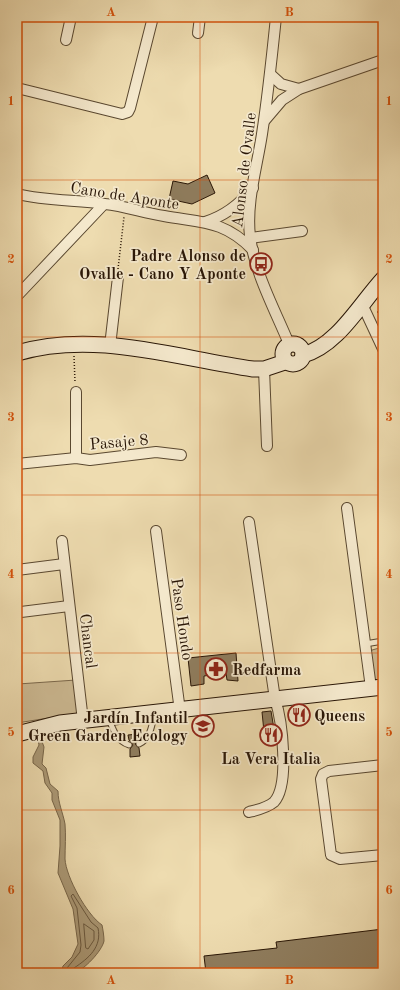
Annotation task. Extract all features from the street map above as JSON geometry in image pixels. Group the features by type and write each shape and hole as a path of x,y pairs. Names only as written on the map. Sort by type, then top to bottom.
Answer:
{"street":[{"path":"66,40 71,17"},
{"path":"17,88 120,114 126,113 130,108 153,17"},
{"path":"198,33 200,17"},
{"name":"Alonso de Ovalle","path":"276,17 270,74 253,187 250,213 250,238 253,250 289,344"},
{"path":"263,122 282,100 299,89 383,60"},
{"path":"270,74 281,84 299,89"},
{"path":"205,222 217,218 233,208 253,187"},
{"name":"Cano de Aponte","path":"17,194 31,197 125,207 163,216 205,222 232,232 253,250"},
{"path":"17,296 104,204"},
{"path":"250,238 302,231"},
{"path":"110,346 118,277"},
{"path":"303,355 317,350 329,342 383,279"},
{"path":"362,304 383,349"},
{"path":"17,353 50,346 74,344 110,346 169,354 253,369 264,369 286,362"},
{"path":"289,344 298,345 302,349 303,355 301,360 296,364 286,362 282,356 283,350 289,344"},
{"path":"264,369 267,446"},
{"name":"Pasaje 8","path":"76,392 76,458 90,460 156,452 182,455"},
{"path":"17,464 76,458"},
{"path":"17,734 60,723 155,714 377,687 365,644 347,508"},
{"path":"249,522 275,699 281,724 283,777 279,793 275,801 266,807 249,812"},
{"name":"Paso Hondo","path":"156,531 180,711"},
{"name":"Chancal","path":"62,541 83,721"},
{"path":"17,570 64,564"},
{"path":"21,612 69,606"},
{"path":"17,723 40,721 60,723"},
{"path":"383,765 329,771 323,774 321,779 331,855 340,859 383,855"}],"lane":[{"path":"365,644 383,642"},
{"path":"139,744 144,742 150,731 155,714"},
{"path":"108,719 115,735 124,744 129,745"}],"path":[{"path":"118,277 125,207"},
{"path":"377,312 383,312"},
{"path":"74,344 76,392"}],"shaded area":[{"path":"383,647 383,682 375,681 370,654 372,650"},
{"path":"76,680 80,713 17,723 17,683"}],"water":[{"path":"41,739 44,747 42,764 46,768 50,784 58,791 65,824 66,867 78,895 90,913 102,925 104,941 100,950 83,968 73,973 61,973 63,966 72,957 78,944 73,909 58,873 60,820 52,800 52,793 45,783 43,771 33,763 33,757 39,745 38,740"}],"building":[{"path":"207,175 215,193 192,204 169,199 173,181 188,184"},
{"path":"236,653 238,681 227,680 226,673 204,676 204,684 191,686 188,658"},
{"path":"271,711 276,741 265,742 262,712"},
{"path":"138,734 139,740 135,744 139,748 140,756 130,757 130,749 133,745 129,740 128,735"},
{"path":"383,929 383,973 206,973 204,956 277,948 276,942"}],"place":[{"name":"Padre Alonso de Ovalle - Cano Y Aponte","path":"261,264"},
{"name":"Redfarma","path":"216,669"},
{"name":"Queens","path":"299,715"},
{"name":"Jardín Infantil Green Garden Ecology","path":"203,726"},
{"name":"La Vera Italia","path":"271,735"}]}
